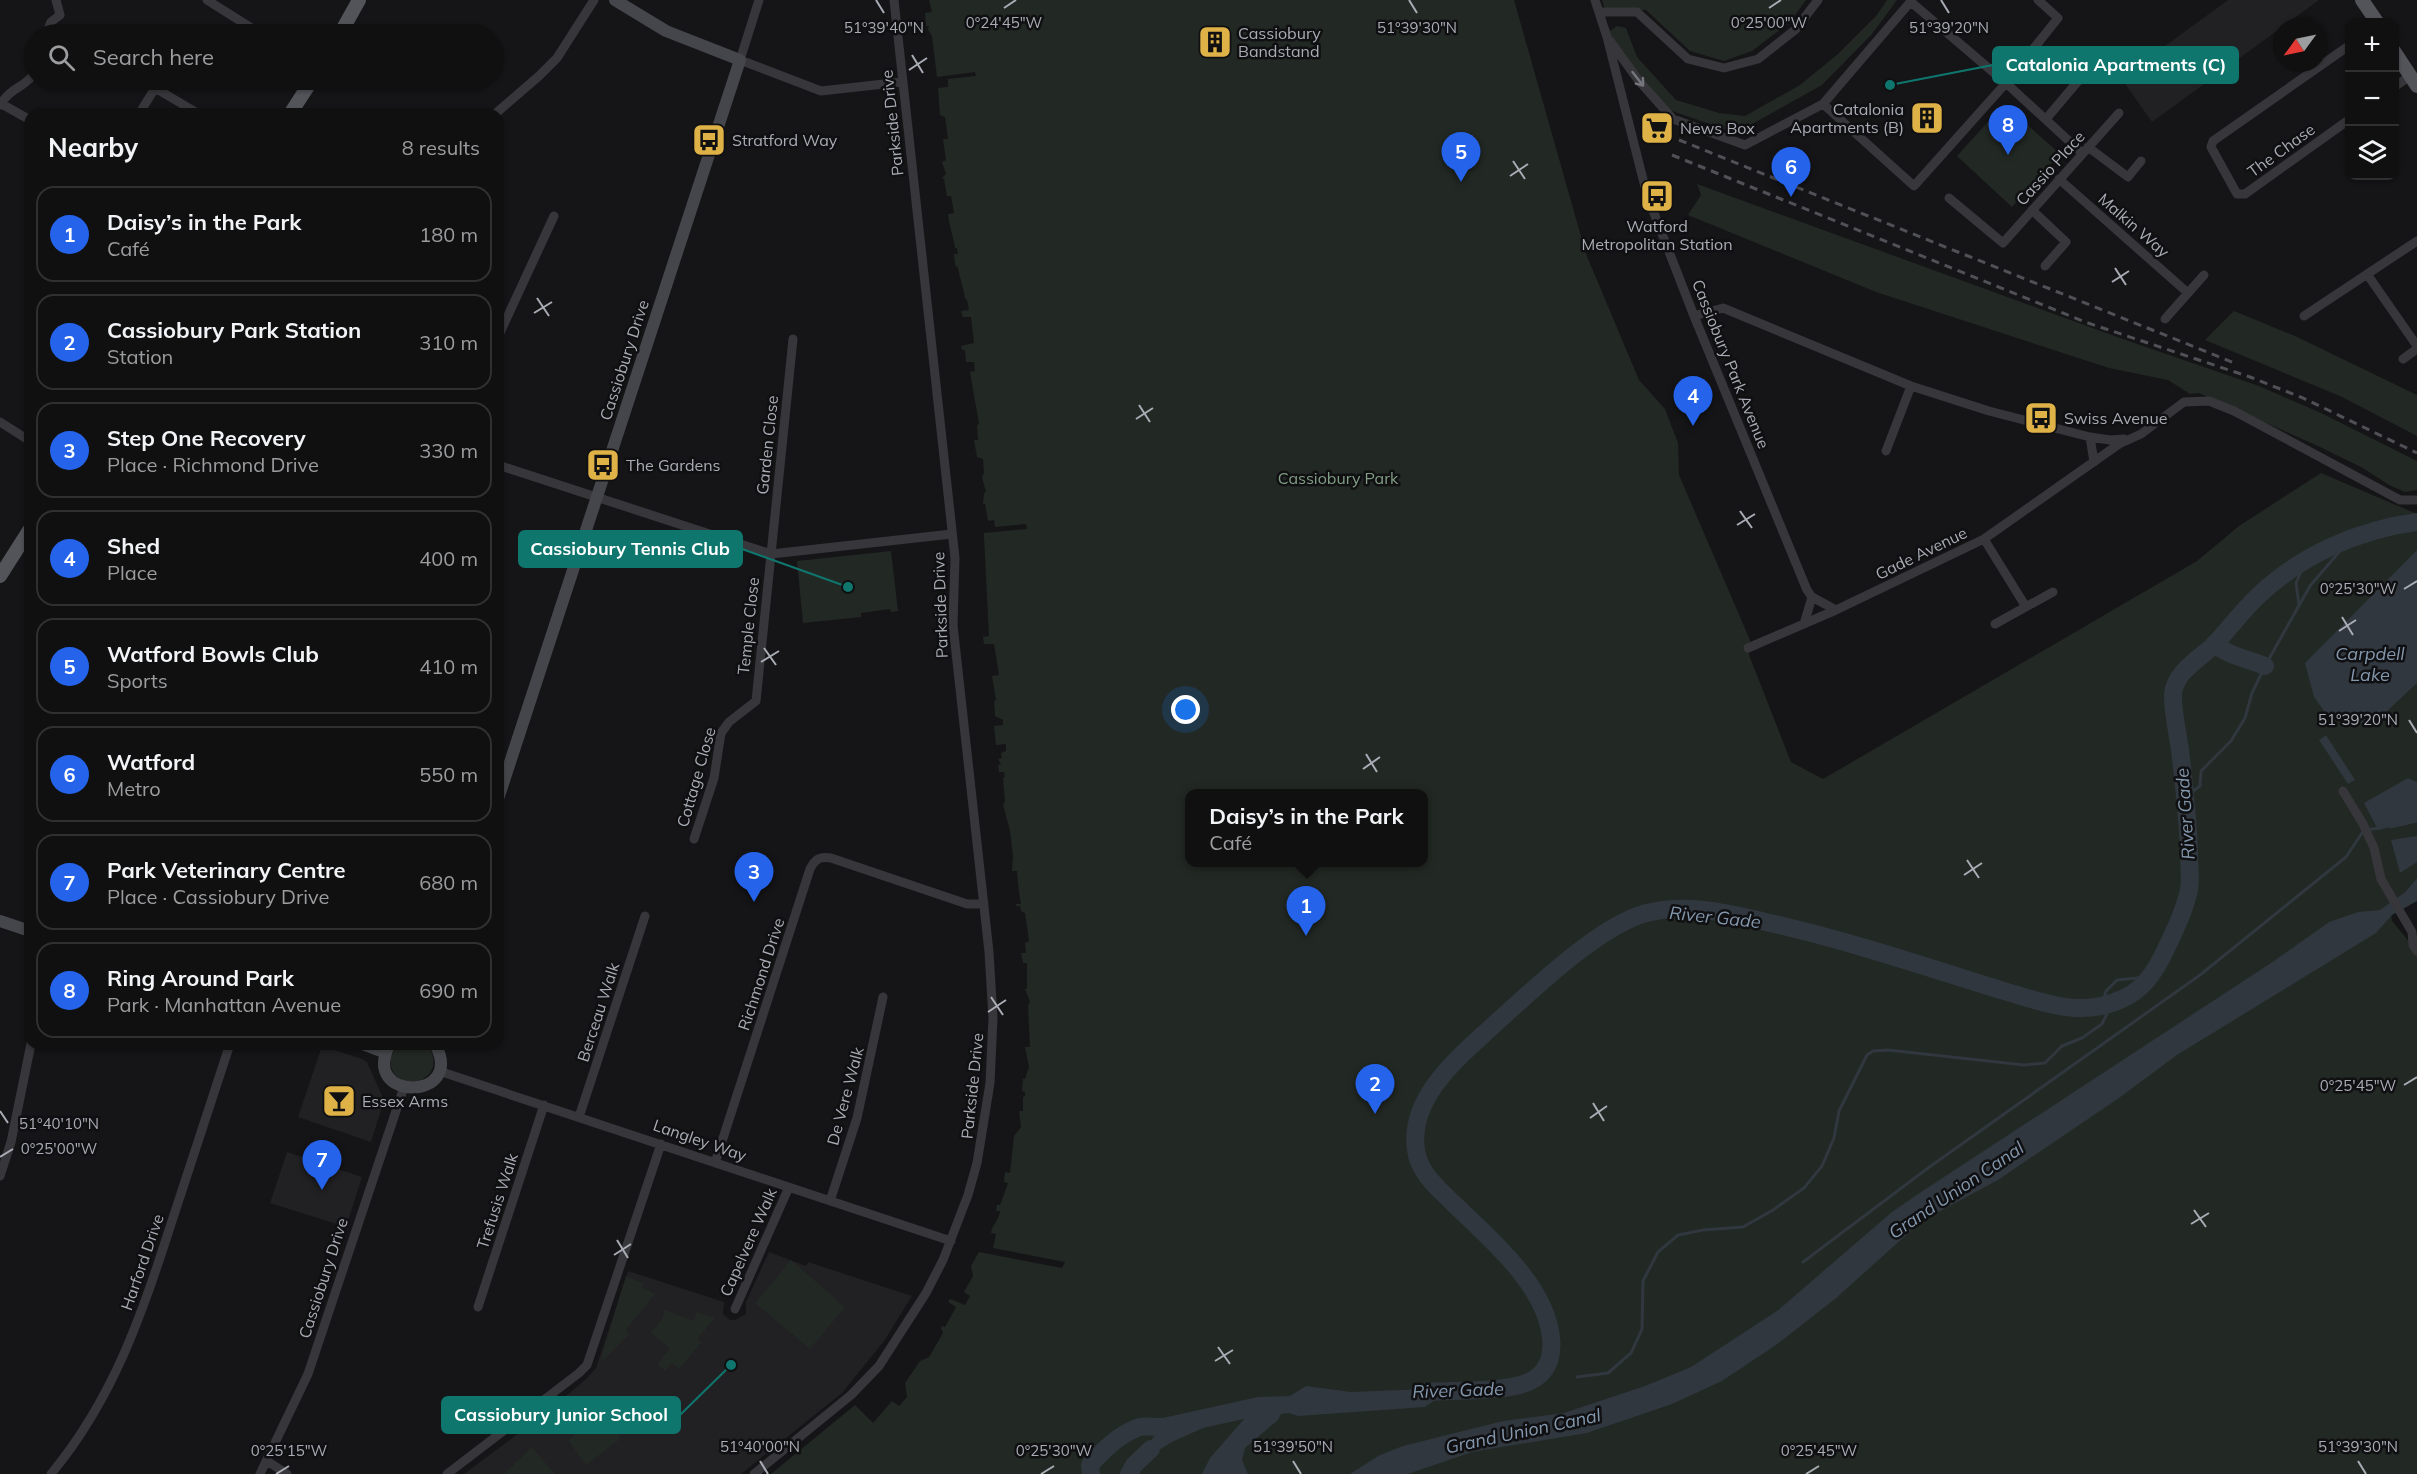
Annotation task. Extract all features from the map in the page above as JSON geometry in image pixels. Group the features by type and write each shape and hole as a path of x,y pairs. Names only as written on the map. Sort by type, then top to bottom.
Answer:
{"main road":[{"path":"346,24 359,0"},
{"path":"2362,0 2374,18"},
{"path":"2399,58 2414,81"},
{"path":"294,108 306,90"},
{"path":"0,576 24,538"}],"street":[{"path":"50,24 60,15 56,0"},
{"path":"207,0 245,24"},
{"path":"502,108 557,58 594,0"},
{"path":"615,0 666,31 821,91 902,82"},
{"name":"Cassiobury Drive","path":"504,781 759,0"},
{"name":"Parkside Drive","path":"754,1474 858,1389 879,1366 926,1293 944,1260 968,1195 977,1163 990,1083 993,1018 984,904 953,626 955,568 952,534 894,0"},
{"name":"Cassiobury Park Avenue","path":"1594,0 1606,37 1647,195 1694,316 1812,597"},
{"path":"1599,12 1637,12 1688,59 1724,68 1758,59 1795,30 1818,0"},
{"path":"1823,104 1914,186 2006,83 2058,18 2038,0"},
{"path":"1606,37 1639,81 1673,119 1745,145 1823,104 1912,1 2046,119 2085,150 2128,177 2141,161"},
{"name":"The Chase","path":"2345,48 2213,141 2211,147 2237,194 2245,194 2345,122"},
{"path":"2046,119 2090,67"},
{"path":"2399,86 2414,81"},
{"path":"24,83 10,91 0,103 24,117"},
{"path":"143,108 154,90"},
{"path":"166,90 191,108"},
{"name":"Cassio Place","path":"1949,198 2003,243 2119,113"},
{"name":"Malkin Way","path":"2059,180 2188,293"},
{"path":"2032,210 2066,242 2045,266"},
{"path":"504,324 554,216"},
{"path":"2304,316 2417,241"},
{"path":"2367,274 2417,348 2403,359"},
{"path":"2165,319 2204,275"},
{"path":"1694,316 1723,308 1911,386 1989,411 2090,437 2110,440 2129,438"},
{"name":"Garden Close","path":"771,554 793,339"},
{"path":"1886,451 1911,386"},
{"name":"Gade Avenue","path":"1748,648 1836,610 1984,539 2129,438 2141,434 2184,402 2209,401 2234,411 2400,500 2417,500"},
{"path":"0,422 24,437"},
{"path":"2090,437 2094,462"},
{"path":"504,467 771,554 952,534"},
{"path":"1984,539 2026,607"},
{"name":"Temple Close","path":"756,701 771,554"},
{"path":"1995,624 2053,592"},
{"path":"1804,624 1812,597 1836,610"},
{"name":"Cottage Close","path":"694,838 714,778 721,733 729,722 756,701"},
{"path":"2343,791 2363,824 2374,848 2381,879 2404,920 2414,930 2413,945 2417,951"},
{"name":"Richmond Drive","path":"715,1163 810,869 816,860 821,857 831,858 967,904 984,904"},
{"name":"Berceau Walk","path":"579,1117 645,916"},
{"path":"0,921 24,929"},
{"name":"De Vere Walk","path":"830,1201 857,1118 883,997"},
{"path":"0,1176 11,1142 30,1050"},
{"name":"Harford Drive","path":"51,1474 96,1411 129,1344 147,1297 228,1050"},
{"path":"388,1050 385,1062 390,1078 412,1089 428,1084 439,1071 438,1050"},
{"name":"Langley Way","path":"439,1071 951,1241"},
{"name":"Cassiobury Drive","path":"260,1474 308,1374 404,1087"},
{"name":"Trefusis Walk","path":"477,1307 544,1105"},
{"path":"447,1474 587,1365 661,1144"},
{"name":"Capelvere Walk","path":"735,1309 789,1187"},
{"path":"267,1461 287,1474"}],"shaded area":[{"path":"2228,0 2319,0 2294,18 2273,18 2273,34 2152,122 2121,78"},
{"path":"321,1050 334,1050 367,1062 384,1100 371,1142 298,1117"},
{"path":"287,1152 362,1177 346,1227 270,1203"},
{"path":"769,1252 806,1266 808,1262 912,1296 884,1341 842,1393 741,1474 464,1474 547,1412 596,1368 628,1271 724,1302 723,1314 730,1320 735,1320 746,1314 746,1302"}],"green space":[{"name":"Cassiobury Park","path":"929,0 1514,0 1586,254 1639,380 1665,409 1678,443 1679,475 1750,640 1749,655 1791,762 1823,779 2197,561 2239,526 2321,473 2417,514 2417,878 2405,892 2390,903 2392,921 2417,951 2417,1474 771,1474 855,1405 873,1423 892,1401 899,1406 907,1397 905,1383 920,1361 929,1357 943,1333 942,1326 945,1327 956,1307 948,1302 950,1299 965,1305 970,1296 964,1292 973,1276 971,1266 979,1252 1062,1268 1065,1262 993,1248 996,1234 991,1233 1000,1211 996,1211 997,1205 1000,1205 1008,1183 1004,1182 1005,1172 1010,1173 1014,1136 1021,1127 1019,1111 1023,1111 1023,1097 1025,1096 1025,1092 1022,1091 1023,1079 1029,1067 1025,1047 1030,1047 1028,1005 1030,1002 1025,989 1027,989 1027,963 1023,963 1021,953 1026,953 1025,943 1029,941 1025,913 1021,911 1020,906 1016,906 1016,904 1021,904 1017,871 1012,871 1010,831 1003,804 1005,802 1003,778 1005,777 1004,772 999,772 998,765 1001,764 998,759 1002,758 1001,753 1006,751 1006,744 996,745 994,726 1003,725 1003,720 995,716 994,701 996,700 992,676 999,675 994,644 984,644 983,637 989,636 984,533 1027,529 1026,524 995,527 994,520 988,521 985,504 983,504 986,492 982,477 983,459 977,457 974,440 978,440 977,425 979,424 970,372 975,371 974,362 966,362 965,350 962,350 961,346 974,343 971,317 963,317 961,311 969,310 958,268 955,265 954,254 958,254 948,214 954,213 951,196 947,196 942,178 946,174 942,162 946,160 943,139 948,139 945,117 940,115 938,88 948,87 948,79 976,76 975,72 937,77 932,36 928,30 929,26 926,26 925,13 932,12"},
{"path":"1602,0 1806,0 1789,23 1752,51 1724,61 1690,51 1646,10 1605,10"},
{"path":"1887,0 1897,0 1872,34 1822,85 1736,133 1669,110 1610,40 1610,31 1617,26 1626,28 1637,57 1676,100 1719,113 1745,116 1800,85 1838,54 1876,16"},
{"path":"2004,104 2060,154 2012,207 1957,156"},
{"path":"1697,184 2120,338 2259,386 2321,413 2417,461 2417,490 2405,492 2389,485 2363,468 2320,447 2199,393 2190,394 2168,380 2109,368 1876,292 1688,215 1701,195"},
{"path":"2234,311 2295,336 2417,395 2417,436 2342,397 2205,340"},
{"path":"891,551 898,611 891,612 890,609 861,613 861,617 803,623 797,561"},
{"path":"395,1050 430,1050 433,1058 432,1069 427,1076 418,1081 409,1082 400,1079 393,1071 390,1058"},
{"path":"791,1260 845,1307 810,1349 755,1303"},
{"path":"626,1276 643,1283 642,1287 655,1294 626,1330 629,1334 605,1359 601,1359"},
{"path":"665,1310 694,1321 697,1312 715,1318 697,1339 701,1343 679,1369 672,1363 665,1371 657,1364 670,1349 651,1333 662,1319"},
{"path":"605,1412 618,1430 620,1439 586,1465 568,1440"},
{"path":"532,1447 555,1474 504,1474"}],"water":[{"name":"Carpdell Lake","path":"2417,550 2417,683 2371,726 2327,715 2314,697 2305,663"},
{"path":"2326,735 2355,780 2348,784 2319,740"},
{"path":"2408,778 2417,782 2417,820 2378,830 2364,803"},
{"path":"2417,836 2417,862 2400,873 2391,840"},
{"name":"Grand Union Canal","path":"2417,878 2417,901 2392,915 2376,933 2177,1055 2119,1098 1998,1180 1929,1217 1835,1299 1776,1345 1722,1381 1672,1404 1587,1433 1472,1452 1408,1474 1350,1474 1380,1455 1403,1446 1503,1421 1564,1413 1645,1386 1691,1367 1777,1311 1892,1212 1915,1196 2271,963 2329,922 2358,912 2380,910 2405,892"},
{"path":"1306,1386 1351,1392 1425,1389 1448,1391 1425,1407 1298,1416 1289,1413 1281,1414 1278,1420 1245,1448 1242,1460 1248,1474 1202,1474 1210,1458 1244,1419 1203,1428 1172,1442 1134,1465 1156,1433 1138,1427 1158,1419 1258,1397 1290,1396"}],"waterway":[{"name":"River Gade","path":"1425,1392 1482,1390 1521,1385 1541,1374 1551,1353 1547,1317 1527,1281 1483,1231 1435,1186 1421,1166 1416,1150 1416,1130 1421,1111 1441,1077 1469,1047 1547,977 1585,947 1622,923 1657,911 1692,909 1727,913 1808,932 2063,1007 2107,1005 2122,999 2136,991 2148,980 2157,966 2178,922 2189,890 2187,814 2173,700 2178,679 2189,666 2214,645 2258,596 2293,568 2352,538 2417,522"},
{"path":"2185,797 2200,786 2201,771 2231,741 2245,718 2252,693 2265,666 2310,586 2351,538"},
{"path":"2299,605 2296,583 2306,560"},
{"path":"2214,644 2232,654 2265,666"},
{"path":"2390,827 2417,821"},
{"path":"1803,1262 1928,1168 2200,975 2346,857 2364,830 2381,828"},
{"path":"2102,1006 2106,991 2117,980 2137,978 2153,973"},
{"path":"1577,1377 1608,1373 1631,1353 1642,1329 1643,1281 1658,1252 1678,1235 1703,1230 1743,1227 1773,1210 1804,1188 1822,1166 1834,1138 1839,1111 1867,1055 1873,1051 1888,1050 2024,1065 2045,1063 2062,1046 2082,1038 2102,1024 2112,1003"},
{"name":"River Gade","path":"1091,1474 1090,1465 1117,1439 1139,1427 1161,1427"},
{"path":"1129,1474 1134,1465 1151,1449"}],"railway":[{"path":"1679,140 2237,364"},
{"path":"1672,155 2085,322 2250,377 2303,398 2417,453"}],"place":[{"name":"Cassiobury Bandstand","path":"1215,42"},
{"name":"Catalonia Apartments (C)","path":"1890,85"},
{"name":"Catalonia Apartments (B)","path":"1927,118"},
{"name":"News Box","path":"1657,128"},
{"name":"Stratford Way","path":"709,140"},
{"name":"Ring Around Park","path":"2008,155"},
{"name":"Watford Bowls Club","path":"1461,182"},
{"name":"Watford Metropolitan Station","path":"1657,196"},
{"name":"Watford","path":"1791,197"},
{"name":"Swiss Avenue","path":"2041,418"},
{"name":"Shed","path":"1693,426"},
{"name":"The Gardens","path":"603,465"},
{"name":"Cassiobury Tennis Club","path":"848,587"},
{"name":"Step One Recovery","path":"754,902"},
{"name":"Daisy’s in the Park","path":"1306,936"},
{"name":"Essex Arms","path":"339,1101"},
{"name":"Cassiobury Park Station","path":"1375,1114"},
{"name":"Park Veterinary Centre","path":"322,1190"},
{"name":"Cassiobury Junior School","path":"731,1365"}]}
